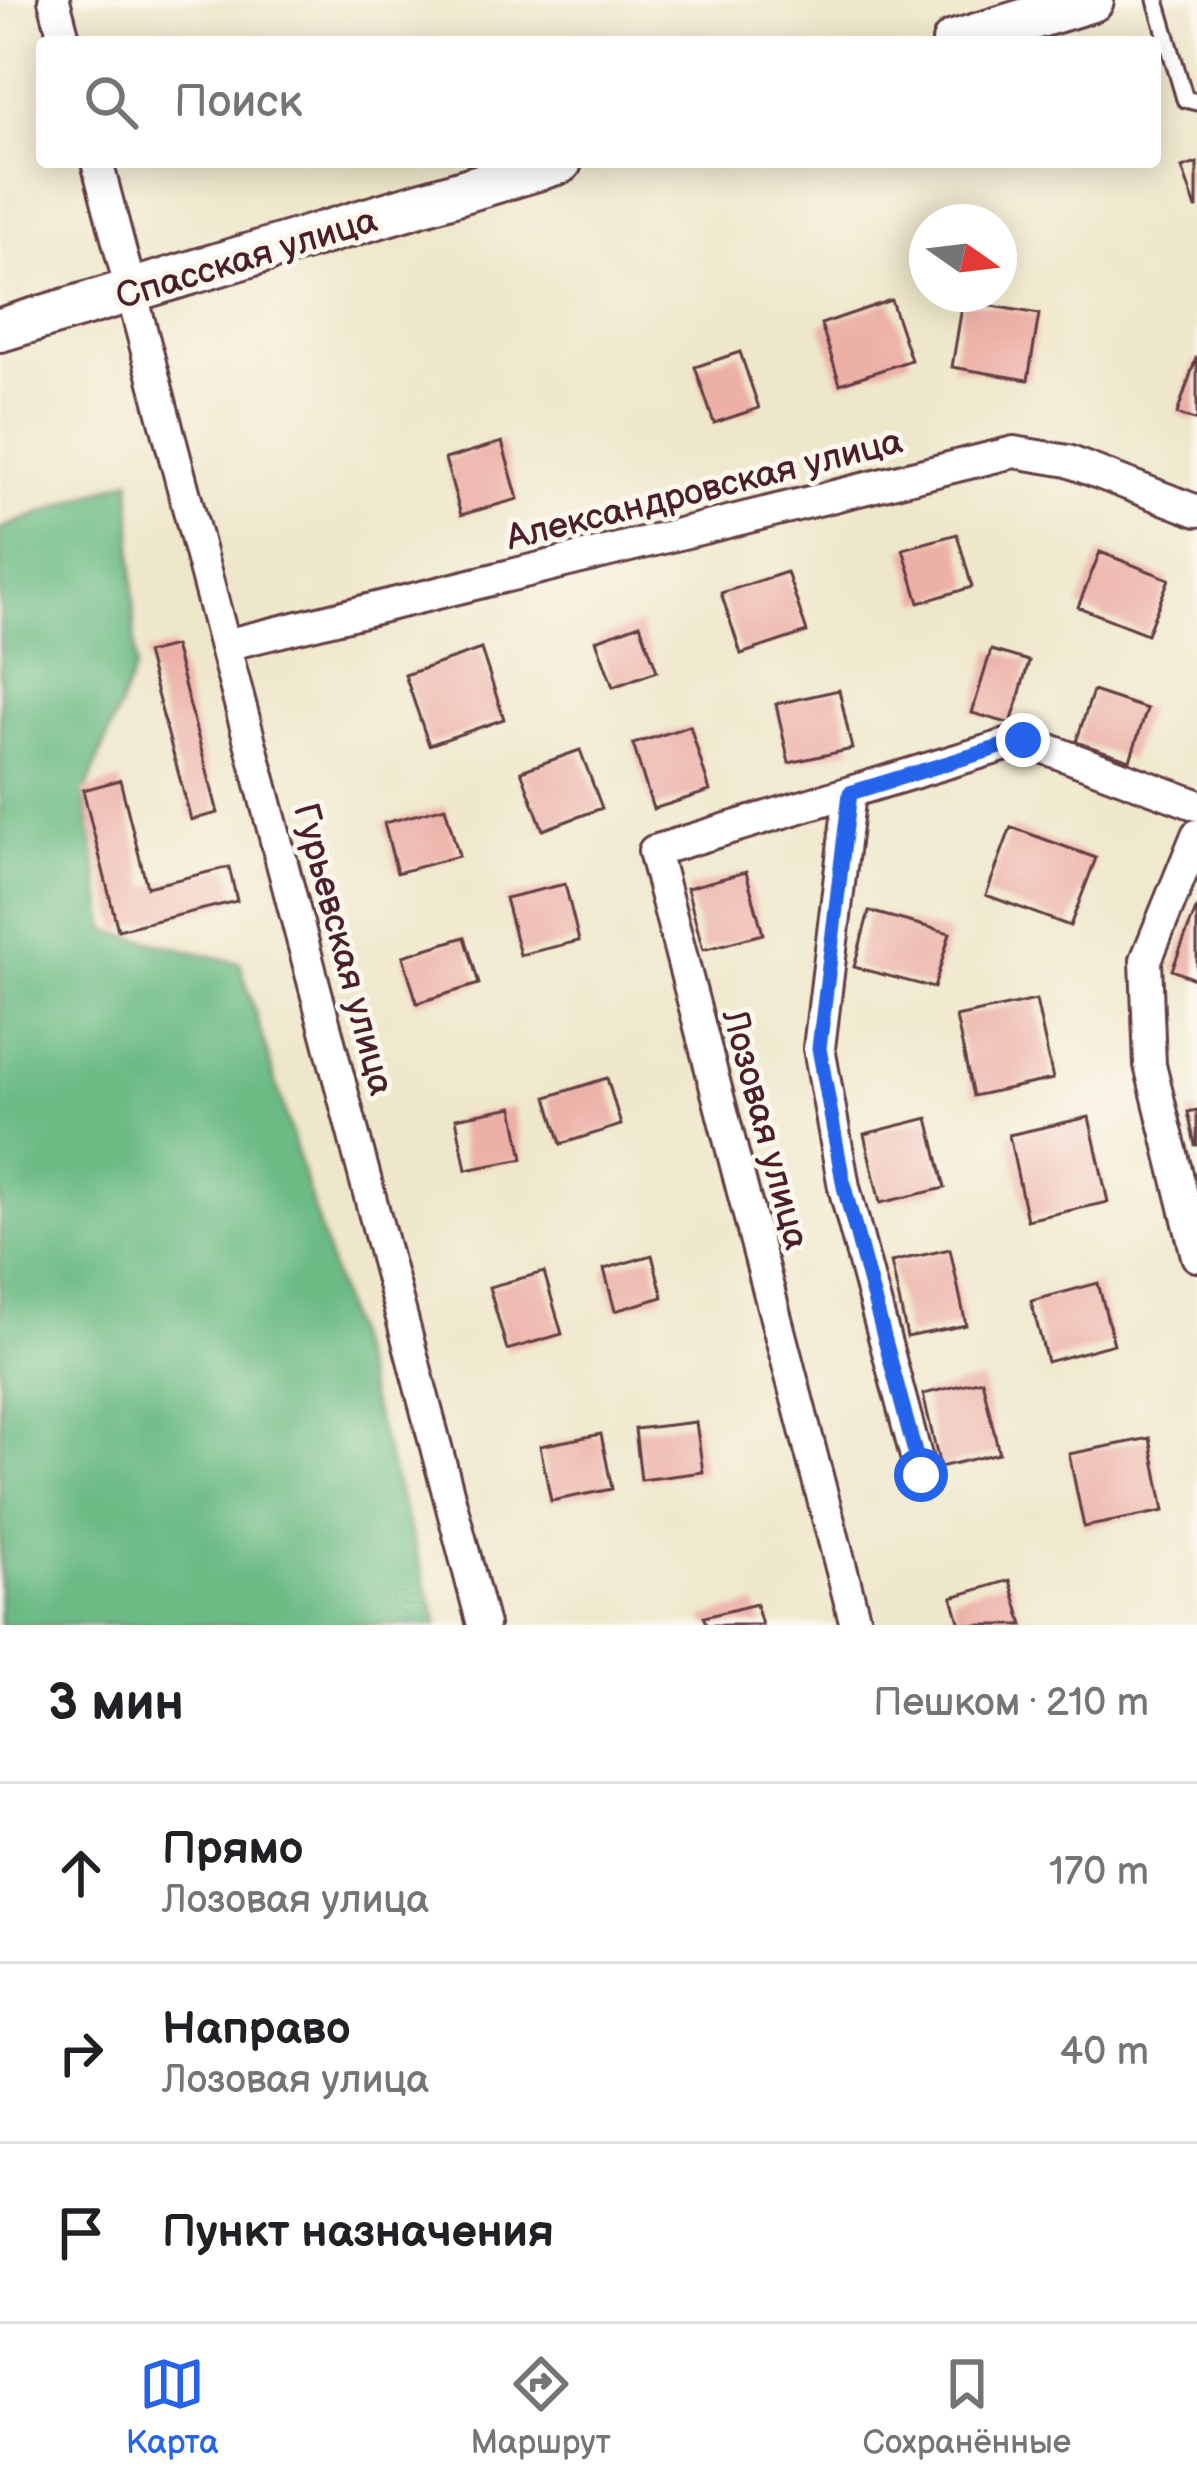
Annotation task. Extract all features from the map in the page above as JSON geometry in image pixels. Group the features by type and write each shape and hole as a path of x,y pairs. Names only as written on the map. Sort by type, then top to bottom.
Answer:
{"street":[{"path":"54,0 63,36"},
{"path":"974,36 1092,0"},
{"name":"Гурьевская улица","path":"100,168 483,1625"},
{"name":"Спасская улица","path":"0,330 540,168"},
{"name":"Александровская улица","path":"225,645 1014,452 1068,461 1197,511"},
{"name":"Лозовая улица","path":"856,1625 654,851 1023,740 1197,805"},
{"name":"Лозовая улица","path":"850,793 819,1048 844,1187 921,1475"},
{"path":"1197,836 1146,960 1150,1066 1197,1256"}],"lane":[{"path":"1156,0 1185,99 1197,102"}],"green space":[{"path":"131,479 135,668 84,795 107,931 240,963 438,1625 0,1625 0,529"}],"building":[{"path":"1197,163 1197,208 1196,208 1182,168"},
{"path":"891,300 911,360 840,384 821,324"},
{"path":"961,312 1039,314 1028,380 952,367"},
{"path":"740,352 759,408 714,423 695,367"},
{"path":"1197,358 1197,421 1177,414"},
{"path":"502,442 518,499 461,515 445,459"},
{"path":"957,534 972,587 919,603 903,549"},
{"path":"1100,552 1169,579 1147,634 1078,607"},
{"path":"787,572 807,632 741,654 721,593"},
{"path":"640,624 657,671 613,687 596,640"},
{"path":"174,646 218,813 191,820 146,653"},
{"path":"481,649 504,719 429,745 405,675"},
{"path":"991,650 1029,661 1011,724 972,713"},
{"path":"839,690 852,749 789,763 776,704"},
{"path":"1093,691 1147,709 1130,760 1076,742"},
{"path":"690,726 710,791 653,809 633,744"},
{"path":"580,750 602,808 543,830 521,771"},
{"path":"120,780 147,887 229,867 237,901 118,930 83,790"},
{"path":"445,807 459,856 397,873 384,823"},
{"path":"1011,827 1096,858 1070,926 986,895"},
{"path":"746,872 763,934 703,950 687,888"},
{"path":"565,884 579,941 520,955 505,898"},
{"path":"1197,907 1197,980 1172,970"},
{"path":"869,911 950,933 934,988 854,967"},
{"path":"465,937 479,984 417,1003 403,956"},
{"path":"1036,1000 1053,1079 973,1096 956,1017"},
{"path":"607,1078 621,1125 561,1144 547,1097"},
{"path":"513,1107 523,1159 466,1170 456,1118"},
{"path":"1197,1110 1197,1145 1195,1145 1188,1112"},
{"path":"1089,1117 1108,1202 1027,1220 1009,1135"},
{"path":"928,1118 945,1188 880,1203 864,1134"},
{"path":"950,1249 966,1325 907,1337 891,1262"},
{"path":"652,1255 663,1297 615,1311 604,1269"},
{"path":"544,1272 562,1334 507,1350 489,1287"},
{"path":"1098,1283 1114,1344 1047,1362 1031,1301"},
{"path":"982,1380 999,1453 940,1467 923,1394"},
{"path":"696,1422 703,1472 641,1480 635,1429"},
{"path":"601,1434 612,1489 551,1501 540,1446"},
{"path":"1150,1438 1164,1511 1084,1527 1069,1454"},
{"path":"1010,1580 1023,1625 960,1625 952,1597"},
{"path":"756,1604 762,1625 706,1625 704,1617"}],"route":[{"path":"921,1475 844,1187 819,1048 850,793 1023,740"}]}
